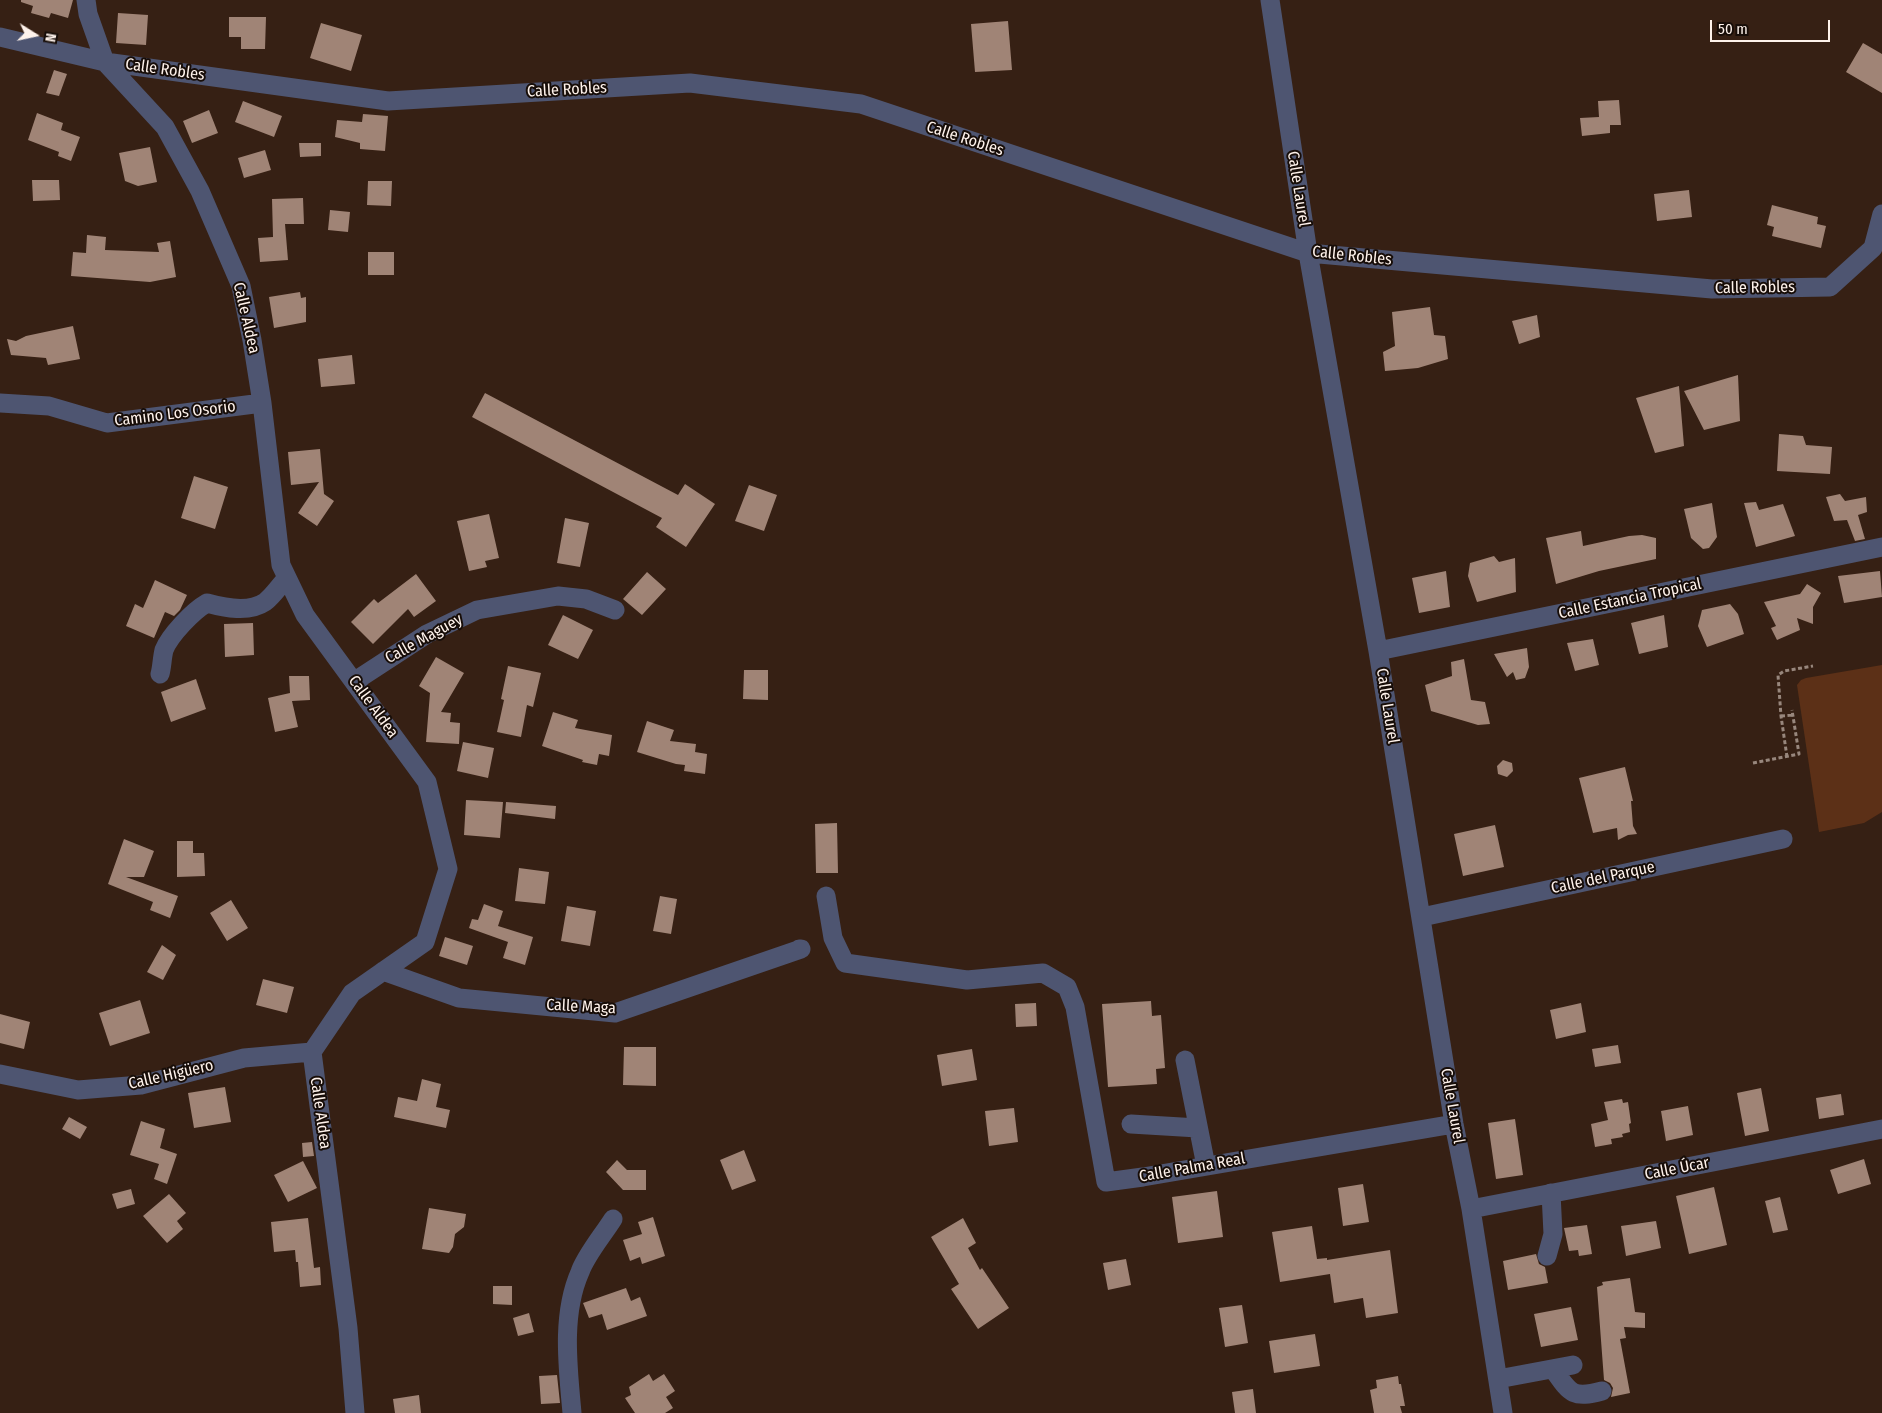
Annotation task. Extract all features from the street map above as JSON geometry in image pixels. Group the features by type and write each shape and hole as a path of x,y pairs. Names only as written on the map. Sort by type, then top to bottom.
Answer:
{"street":[{"name":"Calle Aldea","path":"86,0 88,14 106,62 165,127 200,192 241,286 262,403 281,565 305,615 427,782 448,869 425,942 352,993 312,1052 347,1319 355,1413"},
{"name":"Calle Laurel","path":"1270,0 1308,253 1378,651 1454,1124 1471,1209 1503,1413"},
{"name":"Calle Robles","path":"0,37 106,62 388,101 690,83 861,104 1308,253 1712,289 1830,287 1873,248 1882,214"},
{"name":"Camino Los Osorio","path":"0,403 49,406 107,423 262,403"},
{"name":"Calle Estancia Tropical","path":"1378,651 1882,546"},
{"path":"160,674 165,650 182,624 197,609 207,603 222,607 250,608 265,602 287,578"},
{"name":"Calle Maguey","path":"354,681 427,634 477,610 558,596 586,600 615,610"},
{"name":"Calle del Parque","path":"1422,917 1783,839"},
{"name":"Calle Palma Real","path":"826,896 833,938 845,963 967,980 1043,973 1067,987 1075,1007 1106,1182 1454,1124"},
{"name":"Calle Maga","path":"383,971 459,998 615,1013 801,949 799,949"},
{"name":"Calle Higüero","path":"0,1074 78,1090 141,1085 244,1058 312,1052"},
{"path":"1185,1060 1206,1166"},
{"path":"1131,1124 1198,1128"},
{"name":"Calle Úcar","path":"1471,1209 1882,1129"},
{"path":"1547,1256 1553,1234 1551,1193"},
{"path":"572,1413 567,1359 569,1311 580,1271 613,1219"},
{"path":"1498,1379 1573,1365"},
{"path":"1553,1369 1573,1394 1584,1396 1602,1391"}],"path":[{"path":"1787,757 1778,675 1784,671 1813,666"},
{"path":"1753,763 1799,754 1792,712 1781,716"}],"shaded area":[{"path":"1882,665 1882,812 1864,823 1819,832 1797,685 1806,678"}],"building":[{"path":"21,0 73,0 68,18 51,13 49,18 31,13 33,6 21,2"},
{"path":"118,13 148,15 146,45 116,43"},
{"path":"229,17 266,17 265,49 241,49 241,37 229,37"},
{"path":"1008,21 1012,70 975,72 971,24"},
{"path":"321,23 362,35 351,71 310,58"},
{"path":"1863,43 1882,54 1882,93 1846,72"},
{"path":"54,70 67,74 59,96 46,93"},
{"path":"1619,100 1621,125 1610,125 1610,133 1582,136 1580,118 1599,117 1598,101"},
{"path":"243,101 282,116 274,137 235,122"},
{"path":"209,110 218,133 192,143 183,121"},
{"path":"37,113 63,123 61,130 80,137 71,161 58,156 59,152 28,140"},
{"path":"363,114 388,116 385,151 360,149 360,143 335,137 337,120 362,122"},
{"path":"299,143 321,143 321,156 300,157"},
{"path":"150,147 157,182 138,186 125,181 119,153"},
{"path":"265,150 271,170 244,178 238,158"},
{"path":"32,180 59,180 60,200 33,201"},
{"path":"368,181 392,181 391,206 367,205"},
{"path":"1689,190 1692,217 1657,221 1654,194"},
{"path":"303,198 304,224 285,224 288,260 260,262 258,238 273,237 272,199"},
{"path":"1772,205 1818,217 1817,224 1826,226 1821,248 1772,236 1774,227 1767,225"},
{"path":"330,210 350,212 348,232 328,230"},
{"path":"87,235 106,237 105,250 159,252 157,243 170,241 176,277 150,282 71,276 73,252 86,253"},
{"path":"368,252 394,252 394,275 368,275"},
{"path":"300,292 301,298 306,297 306,322 274,328 269,297"},
{"path":"1430,307 1434,335 1445,336 1448,359 1418,368 1385,371 1383,352 1395,346 1392,312"},
{"path":"1537,315 1540,337 1519,344 1512,321"},
{"path":"73,326 80,359 48,365 46,358 11,355 7,339 16,341 26,336"},
{"path":"352,355 355,384 321,387 318,359"},
{"path":"1738,375 1740,421 1704,430 1684,391"},
{"path":"1679,386 1684,446 1655,453 1636,398"},
{"path":"485,393 678,495 685,484 715,504 686,547 656,527 662,518 472,417"},
{"path":"1779,434 1803,436 1806,445 1832,447 1830,474 1777,471"},
{"path":"320,449 324,494 334,501 317,526 298,513 319,482 291,485 288,452"},
{"path":"194,476 228,487 215,529 181,518"},
{"path":"749,485 777,495 764,531 735,521"},
{"path":"1840,494 1845,501 1866,497 1867,512 1858,515 1865,539 1855,541 1847,520 1834,521 1826,497"},
{"path":"1756,502 1759,510 1783,504 1795,536 1756,547 1744,503"},
{"path":"1712,503 1717,537 1709,548 1703,549 1691,538 1684,509"},
{"path":"489,514 499,558 485,561 487,567 469,571 457,521"},
{"path":"565,518 589,523 580,567 557,563"},
{"path":"1581,531 1583,546 1629,536 1642,535 1656,538 1656,559 1599,571 1556,584 1546,538"},
{"path":"1494,556 1499,562 1515,558 1516,592 1477,602 1468,576 1470,563"},
{"path":"1446,571 1450,607 1419,613 1412,578"},
{"path":"1880,571 1882,597 1844,603 1838,576"},
{"path":"647,572 666,589 642,615 623,599"},
{"path":"416,574 436,601 414,617 408,609 373,644 351,622 374,599 378,603"},
{"path":"155,580 187,595 180,610 174,616 165,612 154,638 126,626 135,604 143,608"},
{"path":"1807,584 1821,593 1813,607 1813,624 1797,618 1800,630 1777,640 1771,628 1776,626 1764,602 1800,594"},
{"path":"1730,604 1738,614 1744,634 1707,647 1698,626 1702,610"},
{"path":"563,615 593,630 578,659 548,645"},
{"path":"1664,615 1668,647 1639,654 1631,623"},
{"path":"253,623 254,655 225,657 224,624"},
{"path":"1593,639 1599,665 1575,671 1567,643"},
{"path":"1527,648 1529,667 1525,678 1516,680 1513,672 1507,677 1494,654"},
{"path":"436,657 464,673 441,712 451,713 450,722 460,723 459,744 426,742 430,693 419,686"},
{"path":"1464,659 1471,700 1485,702 1490,724 1478,725 1431,711 1425,685 1452,676 1451,662"},
{"path":"508,666 541,673 533,707 527,705 521,737 497,732 504,700 501,699"},
{"path":"744,670 768,670 768,700 743,699"},
{"path":"289,676 309,676 310,700 292,701 298,727 275,732 268,698 290,693"},
{"path":"196,679 206,709 171,722 161,692"},
{"path":"553,712 578,720 575,728 612,735 609,756 599,754 597,765 582,762 583,760 542,746"},
{"path":"647,721 674,730 670,741 696,744 695,752 707,754 705,774 684,771 685,765 637,752"},
{"path":"463,742 494,748 488,778 457,771"},
{"path":"1503,760 1512,763 1513,771 1507,777 1498,774 1497,766"},
{"path":"1625,767 1633,801 1631,801 1633,826 1637,834 1628,835 1618,840 1617,828 1593,833 1579,778"},
{"path":"466,800 503,802 500,838 464,835"},
{"path":"506,802 556,806 555,819 505,813"},
{"path":"837,823 838,873 816,873 815,824"},
{"path":"1495,825 1504,867 1463,876 1454,834"},
{"path":"124,839 154,851 144,877 126,877 178,896 170,918 150,910 153,902 108,884"},
{"path":"177,841 193,841 193,853 204,853 205,876 177,877"},
{"path":"519,868 549,872 545,904 515,901"},
{"path":"660,896 677,899 671,934 653,931"},
{"path":"231,900 248,928 227,941 210,913"},
{"path":"484,904 503,911 498,926 533,937 525,965 503,958 508,942 469,928 472,919 478,920"},
{"path":"567,906 596,911 590,946 561,941"},
{"path":"445,937 473,946 467,965 439,956"},
{"path":"162,945 176,955 163,980 147,972"},
{"path":"263,979 294,987 287,1013 256,1005"},
{"path":"140,1000 150,1033 110,1046 99,1013"},
{"path":"1151,1001 1152,1016 1161,1015 1165,1068 1156,1069 1157,1084 1108,1087 1102,1004"},
{"path":"1036,1003 1037,1026 1016,1027 1015,1004"},
{"path":"1581,1003 1586,1032 1556,1039 1550,1010"},
{"path":"0,1014 30,1022 24,1049 0,1043"},
{"path":"1618,1045 1621,1063 1595,1067 1592,1049"},
{"path":"624,1047 656,1047 656,1086 623,1085"},
{"path":"972,1049 977,1080 942,1086 937,1055"},
{"path":"422,1079 441,1084 436,1107 450,1110 446,1128 394,1117 398,1097 417,1101"},
{"path":"225,1087 231,1122 194,1128 188,1093"},
{"path":"1761,1088 1769,1131 1745,1136 1737,1093"},
{"path":"1841,1094 1844,1115 1819,1119 1816,1098"},
{"path":"1622,1099 1623,1103 1628,1102 1631,1123 1629,1124 1630,1132 1622,1134 1623,1137 1611,1139 1612,1144 1595,1147 1591,1124 1608,1120 1604,1102"},
{"path":"1688,1106 1693,1135 1666,1141 1661,1111"},
{"path":"1014,1108 1018,1142 989,1146 985,1111"},
{"path":"69,1117 87,1127 80,1139 62,1129"},
{"path":"1515,1119 1523,1175 1496,1179 1488,1123"},
{"path":"141,1121 165,1129 160,1148 177,1154 167,1184 154,1179 159,1164 130,1155"},
{"path":"312,1142 314,1156 303,1157 302,1143"},
{"path":"744,1150 756,1181 732,1190 720,1160"},
{"path":"1864,1159 1871,1184 1838,1194 1830,1170"},
{"path":"617,1160 627,1170 646,1170 646,1190 623,1190 606,1172"},
{"path":"303,1161 317,1188 288,1202 274,1175"},
{"path":"1363,1184 1369,1222 1343,1226 1338,1188"},
{"path":"1714,1187 1727,1245 1689,1254 1676,1196"},
{"path":"131,1189 135,1204 117,1209 112,1194"},
{"path":"1217,1191 1223,1237 1178,1243 1172,1197"},
{"path":"169,1194 186,1213 177,1221 183,1229 167,1243 143,1216"},
{"path":"1780,1197 1788,1230 1773,1233 1765,1201"},
{"path":"429,1208 466,1214 464,1227 455,1234 453,1247 449,1253 422,1249"},
{"path":"653,1217 665,1256 642,1264 640,1257 630,1261 623,1240 642,1234 638,1222"},
{"path":"308,1218 314,1268 320,1267 321,1285 300,1287 295,1250 274,1252 271,1222"},
{"path":"963,1218 976,1243 968,1248 980,1270 982,1268 1009,1308 978,1329 951,1289 959,1284 931,1237"},
{"path":"1656,1221 1661,1248 1626,1256 1621,1226"},
{"path":"1587,1225 1592,1254 1579,1256 1578,1250 1569,1251 1564,1228"},
{"path":"1312,1226 1317,1259 1327,1258 1327,1260 1390,1250 1398,1313 1366,1318 1363,1298 1334,1303 1330,1274 1280,1282 1272,1232"},
{"path":"1536,1254 1539,1264 1545,1267 1548,1283 1508,1290 1503,1261"},
{"path":"1126,1259 1131,1285 1108,1290 1103,1263"},
{"path":"1630,1278 1635,1312 1645,1313 1645,1328 1624,1327 1626,1338 1620,1339 1630,1393 1611,1397 1613,1388 1610,1383 1604,1380 1597,1287 1603,1285 1602,1282"},
{"path":"493,1286 512,1286 512,1305 493,1304"},
{"path":"626,1288 631,1301 640,1297 647,1316 607,1330 602,1314 589,1318 583,1303"},
{"path":"1242,1305 1248,1343 1225,1347 1219,1308"},
{"path":"1571,1307 1578,1340 1541,1347 1534,1314"},
{"path":"529,1313 534,1332 518,1336 513,1318"},
{"path":"1315,1334 1320,1366 1274,1373 1269,1341"},
{"path":"649,1374 653,1381 664,1374 675,1391 666,1397 673,1408 665,1413 635,1413 625,1398 631,1395 629,1387"},
{"path":"557,1375 560,1403 541,1404 539,1376"},
{"path":"1398,1376 1405,1406 1400,1406 1402,1413 1374,1413 1370,1390 1377,1388 1376,1380"},
{"path":"1253,1389 1256,1413 1235,1413 1232,1392"},
{"path":"419,1395 421,1413 395,1413 393,1399"}]}
